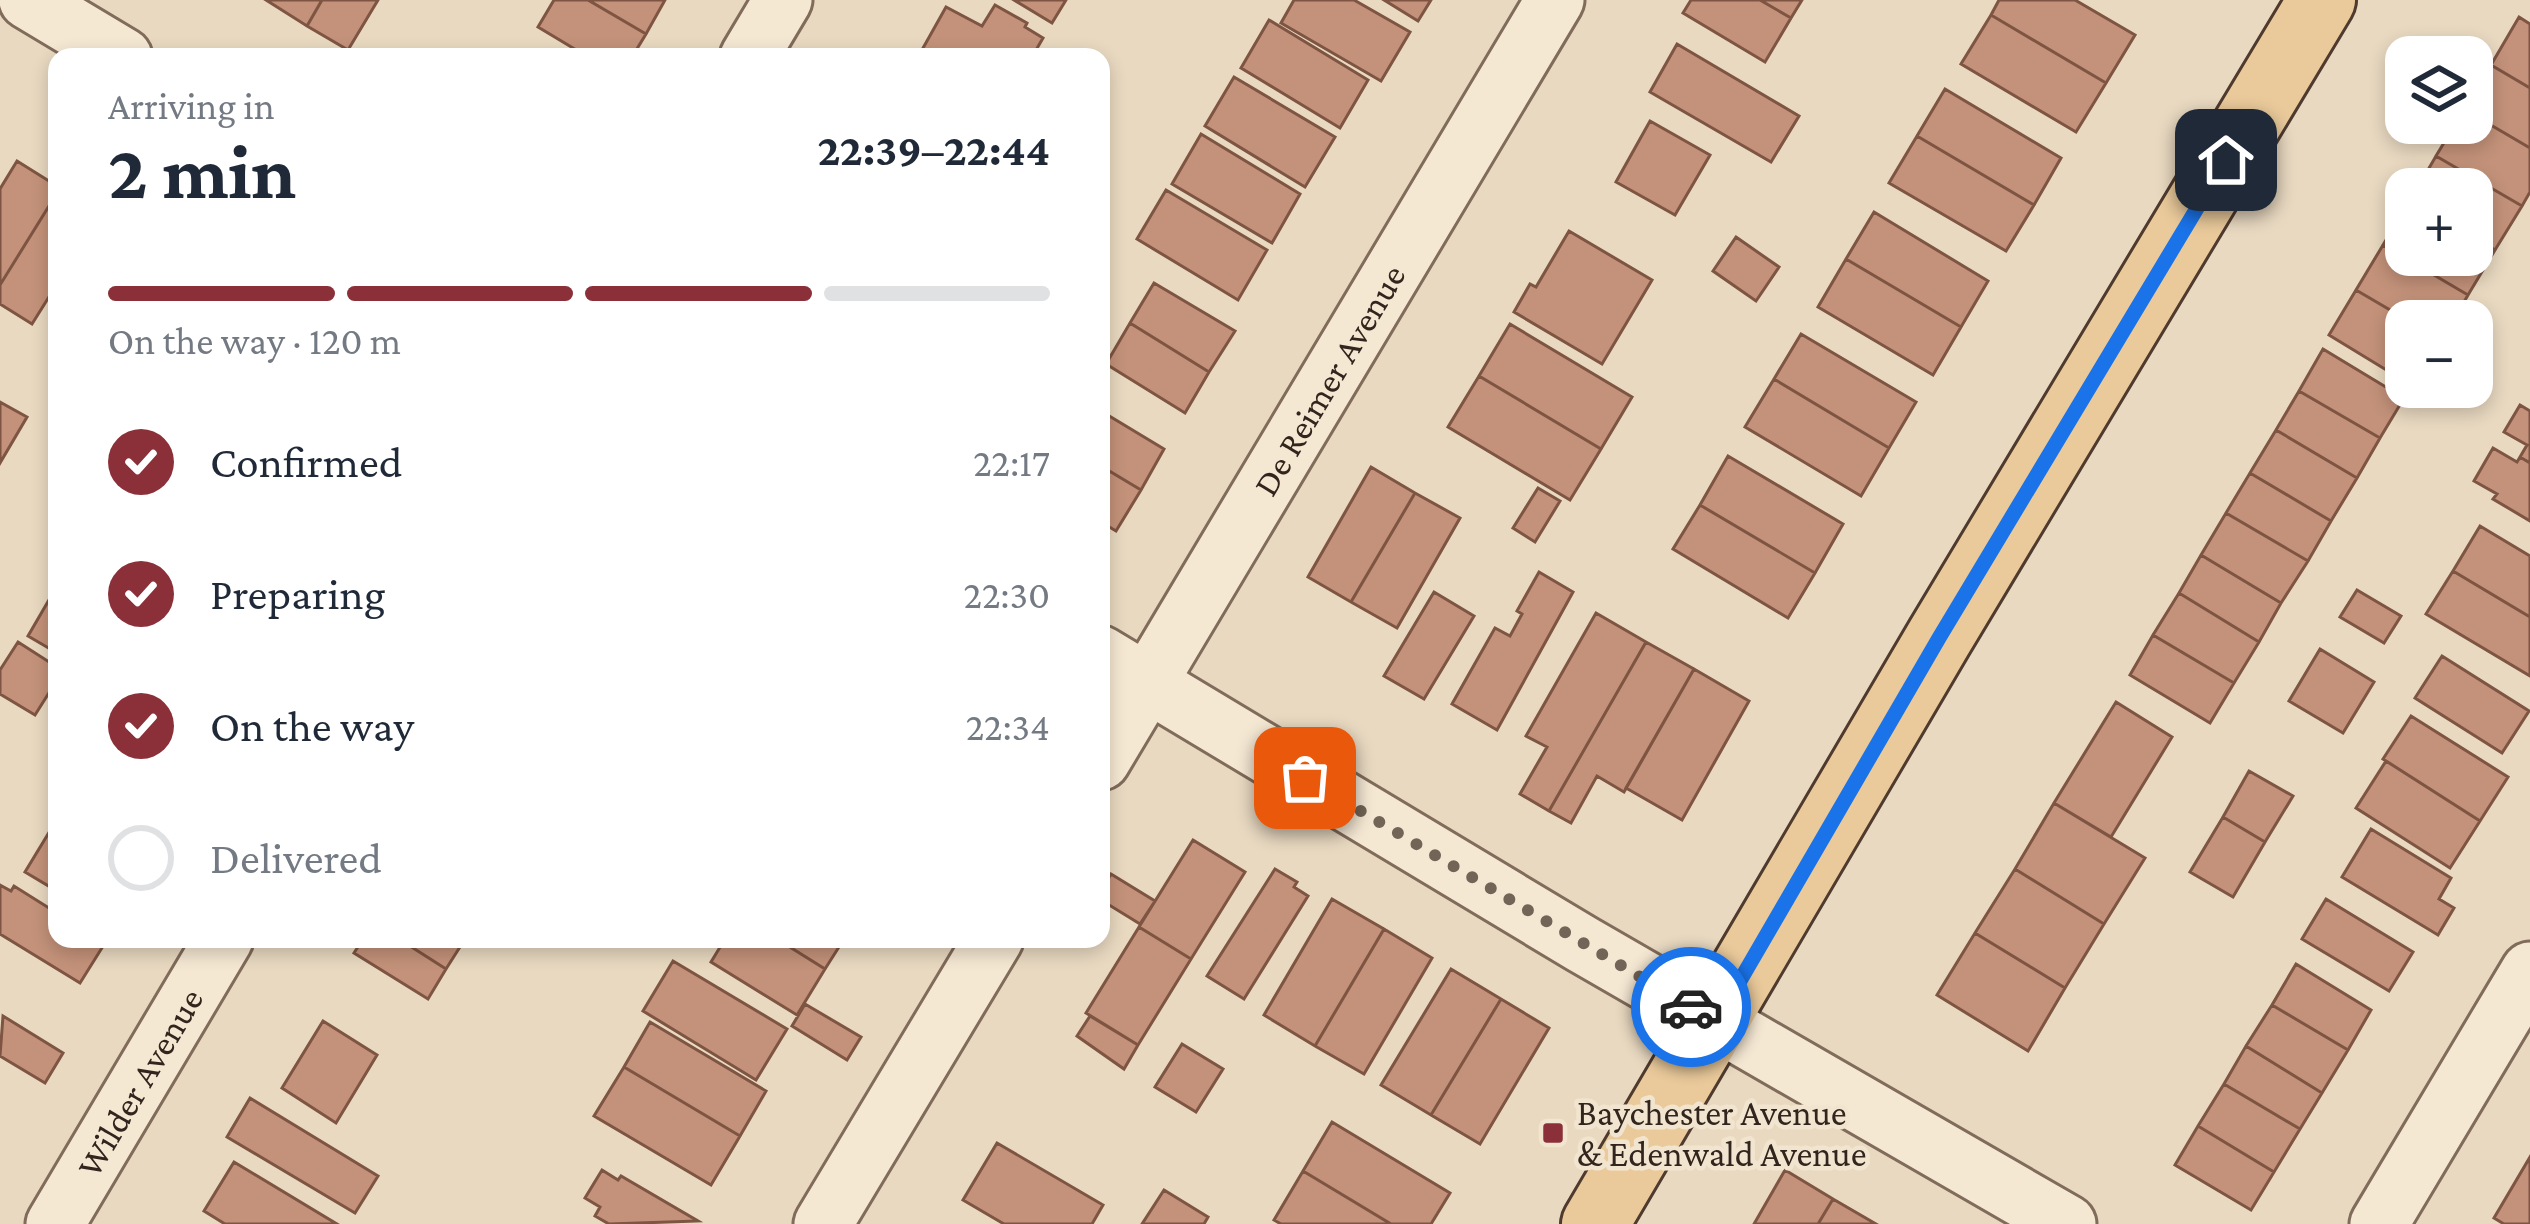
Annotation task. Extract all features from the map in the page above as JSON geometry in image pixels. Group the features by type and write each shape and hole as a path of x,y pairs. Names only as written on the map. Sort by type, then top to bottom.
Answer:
{"main road":[{"path":"1595,1224 2322,0"}],"street":[{"path":"0,10 6,0"},
{"path":"28,0 108,48"},
{"path":"754,48 783,0"},
{"name":"De Reimer Avenue","path":"1110,725 1124,669 1555,0"},
{"path":"1124,669 1716,1022 2067,1224"},
{"name":"Wilder Avenue","path":"55,1224 219,948"},
{"path":"823,1224 989,948"},
{"path":"2379,1224 2530,971"}],"building":[{"path":"266,0 322,0 307,26"},
{"path":"322,0 378,0 349,48 307,26"},
{"path":"554,0 588,0 646,34 637,48 573,48 538,27"},
{"path":"588,0 665,0 646,34"},
{"path":"1014,0 1066,0 1052,23"},
{"path":"1294,0 1354,0 1410,32 1381,81 1281,23"},
{"path":"1384,0 1431,0 1418,21"},
{"path":"1691,0 1760,0 1791,18 1765,62 1683,13"},
{"path":"1760,0 1802,0 1791,18"},
{"path":"1999,0 2075,0 2135,35 2106,83 1991,15"},
{"path":"995,5 1043,38 1037,48 923,48 946,7 982,26"},
{"path":"1991,15 2106,83 2076,132 1961,64"},
{"path":"2519,17 2530,24 2530,88 2493,66"},
{"path":"1269,20 1368,80 1340,128 1241,68"},
{"path":"1677,44 1799,116 1771,162 1650,92"},
{"path":"2493,66 2530,88 2530,148 2493,126"},
{"path":"1234,77 1335,137 1305,187 1205,126"},
{"path":"1945,89 2061,158 2034,205 1917,136"},
{"path":"1650,121 1710,155 1675,215 1616,182"},
{"path":"2493,126 2530,148 2530,192 2522,206 2493,189 2493,168 2457,168 2436,156 2443,144 2493,144"},
{"path":"1201,134 1300,194 1272,243 1172,184"},
{"path":"1917,136 2034,205 2006,251 1889,183"},
{"path":"2436,156 2457,168 2429,168"},
{"path":"17,161 48,180 48,208 0,285 0,189"},
{"path":"2493,189 2522,206 2493,249"},
{"path":"1166,190 1267,250 1238,300 1137,239"},
{"path":"48,208 48,298 32,324 0,304 0,285"},
{"path":"1874,212 1988,281 1961,327 1846,259"},
{"path":"1569,231 1652,280 1602,364 1514,312 1530,284 1536,287"},
{"path":"1736,237 1779,267 1756,301 1713,271"},
{"path":"2383,245 2385,276 2436,276 2468,295 2465,300 2385,300 2385,307 2356,290"},
{"path":"1846,259 1961,327 1933,375 1818,307"},
{"path":"2436,276 2479,276 2468,295"},
{"path":"1154,283 1235,331 1209,372 1130,323"},
{"path":"2356,290 2385,307 2385,369 2329,335"},
{"path":"1130,323 1209,372 1185,413 1110,366 1110,357"},
{"path":"1510,324 1632,397 1601,449 1479,376"},
{"path":"1801,334 1916,402 1889,448 1774,379"},
{"path":"2323,349 2385,387 2385,408 2398,408 2380,438 2299,391"},
{"path":"1479,376 1601,449 1570,500 1448,427"},
{"path":"1774,379 1889,448 1861,496 1745,427"},
{"path":"2299,391 2380,438 2357,478 2276,430"},
{"path":"0,402 27,417 0,463"},
{"path":"2520,405 2530,411 2530,463 2520,457 2527,445 2504,432"},
{"path":"1110,416 1164,449 1141,490 1110,471"},
{"path":"2276,430 2357,478 2331,521 2250,473"},
{"path":"2493,448 2517,462 2520,457 2530,463 2530,521 2493,499 2497,494 2474,481"},
{"path":"1728,456 1843,524 1815,573 1700,505"},
{"path":"1371,467 1415,493 1351,602 1308,577"},
{"path":"1110,471 1141,490 1116,531 1110,527"},
{"path":"2250,473 2331,521 2308,561 2226,513"},
{"path":"1538,488 1560,501 1535,542 1513,528"},
{"path":"1415,493 1460,518 1397,628 1351,602"},
{"path":"1700,505 1815,573 1788,618 1673,549"},
{"path":"2226,513 2308,561 2281,603 2201,555"},
{"path":"2480,526 2530,556 2530,617 2453,571"},
{"path":"2201,555 2281,603 2259,642 2179,593"},
{"path":"2453,571 2530,617 2530,676 2426,614"},
{"path":"1539,572 1573,592 1497,730 1452,704 1495,628 1510,636 1522,614 1517,611"},
{"path":"2357,590 2401,616 2384,643 2340,617"},
{"path":"1434,592 1474,616 1424,699 1384,676"},
{"path":"2179,593 2259,642 2234,683 2153,635"},
{"path":"48,602 48,648 28,636"},
{"path":"1596,613 1646,642 1549,811 1520,794 1547,747 1526,736"},
{"path":"2153,635 2234,683 2210,723 2130,675"},
{"path":"18,642 48,661 48,694 35,715 0,694 0,670"},
{"path":"1646,642 1694,669 1624,792 1597,776 1571,823 1549,811"},
{"path":"2320,649 2374,682 2343,733 2289,701"},
{"path":"2442,656 2529,711 2502,753 2415,698"},
{"path":"1694,669 1749,701 1682,820 1626,788"},
{"path":"2116,702 2172,737 2111,837 2054,803"},
{"path":"2411,716 2508,777 2480,821 2383,759"},
{"path":"2386,761 2480,821 2450,868 2356,808"},
{"path":"2249,771 2293,796 2265,842 2223,817"},
{"path":"2054,803 2145,858 2104,924 2015,869"},
{"path":"2223,817 2265,842 2233,897 2190,872"},
{"path":"2371,829 2451,878 2439,899 2454,908 2438,935 2342,877"},
{"path":"48,834 48,886 25,872"},
{"path":"1193,840 1245,872 1191,959 1139,927"},
{"path":"1275,869 1297,882 1294,887 1308,896 1244,999 1207,976"},
{"path":"2015,869 2104,924 2065,988 1975,933"},
{"path":"1110,876 1155,901 1140,924 1110,906"},
{"path":"0,885 11,891 14,886 48,907 48,948 102,948 80,983 0,934"},
{"path":"1332,899 1384,929 1315,1046 1264,1015"},
{"path":"2326,899 2413,952 2389,991 2302,939"},
{"path":"1139,927 1191,959 1138,1045 1086,1013"},
{"path":"1384,929 1432,958 1364,1074 1315,1046"},
{"path":"1975,933 2065,988 2028,1051 1937,995"},
{"path":"357,948 413,948 446,969 428,999 354,953"},
{"path":"413,948 459,948 446,969"},
{"path":"720,948 791,948 825,969 797,1015 711,962"},
{"path":"791,948 838,948 825,969"},
{"path":"673,961 787,1029 756,1080 643,1011"},
{"path":"2296,964 2371,1010 2348,1050 2272,1005"},
{"path":"1451,969 1501,999 1431,1115 1381,1085"},
{"path":"1501,999 1549,1028 1480,1144 1431,1115"},
{"path":"805,1004 861,1037 847,1060 792,1026"},
{"path":"2272,1005 2348,1050 2322,1093 2246,1046"},
{"path":"3,1016 63,1053 45,1083 0,1056"},
{"path":"1090,1016 1138,1045 1124,1069 1077,1036"},
{"path":"323,1021 377,1055 336,1123 282,1088"},
{"path":"650,1022 766,1091 740,1136 624,1067"},
{"path":"1182,1044 1223,1069 1196,1112 1155,1087"},
{"path":"2246,1046 2322,1093 2300,1129 2224,1084"},
{"path":"624,1067 740,1136 711,1185 594,1116"},
{"path":"2224,1084 2300,1129 2274,1172 2198,1126"},
{"path":"250,1098 378,1176 355,1213 227,1137"},
{"path":"1332,1122 1450,1193 1431,1224 1391,1224 1303,1171"},
{"path":"2198,1126 2274,1172 2251,1210 2175,1165"},
{"path":"997,1143 1103,1205 1092,1224 1004,1224 963,1200"},
{"path":"2530,1157 2530,1224 2504,1224 2494,1218"},
{"path":"234,1162 337,1224 225,1224 204,1211"},
{"path":"602,1170 618,1180 621,1176 698,1221 609,1224 595,1216 600,1207 585,1198"},
{"path":"1785,1170 1833,1199 1818,1224 1754,1224"},
{"path":"1303,1171 1391,1224 1281,1224 1274,1220"},
{"path":"1164,1190 1208,1217 1204,1224 1142,1224"},
{"path":"1833,1199 1876,1224 1818,1224"}],"way so far":[{"path":"1305,778 1691,1007"}],"place":[{"name":"Baychester Avenue & Edenwald Avenue","path":"1553,1133"}],"route":[{"path":"1691,1007 1716,1022 1939,638 2226,160"}]}
